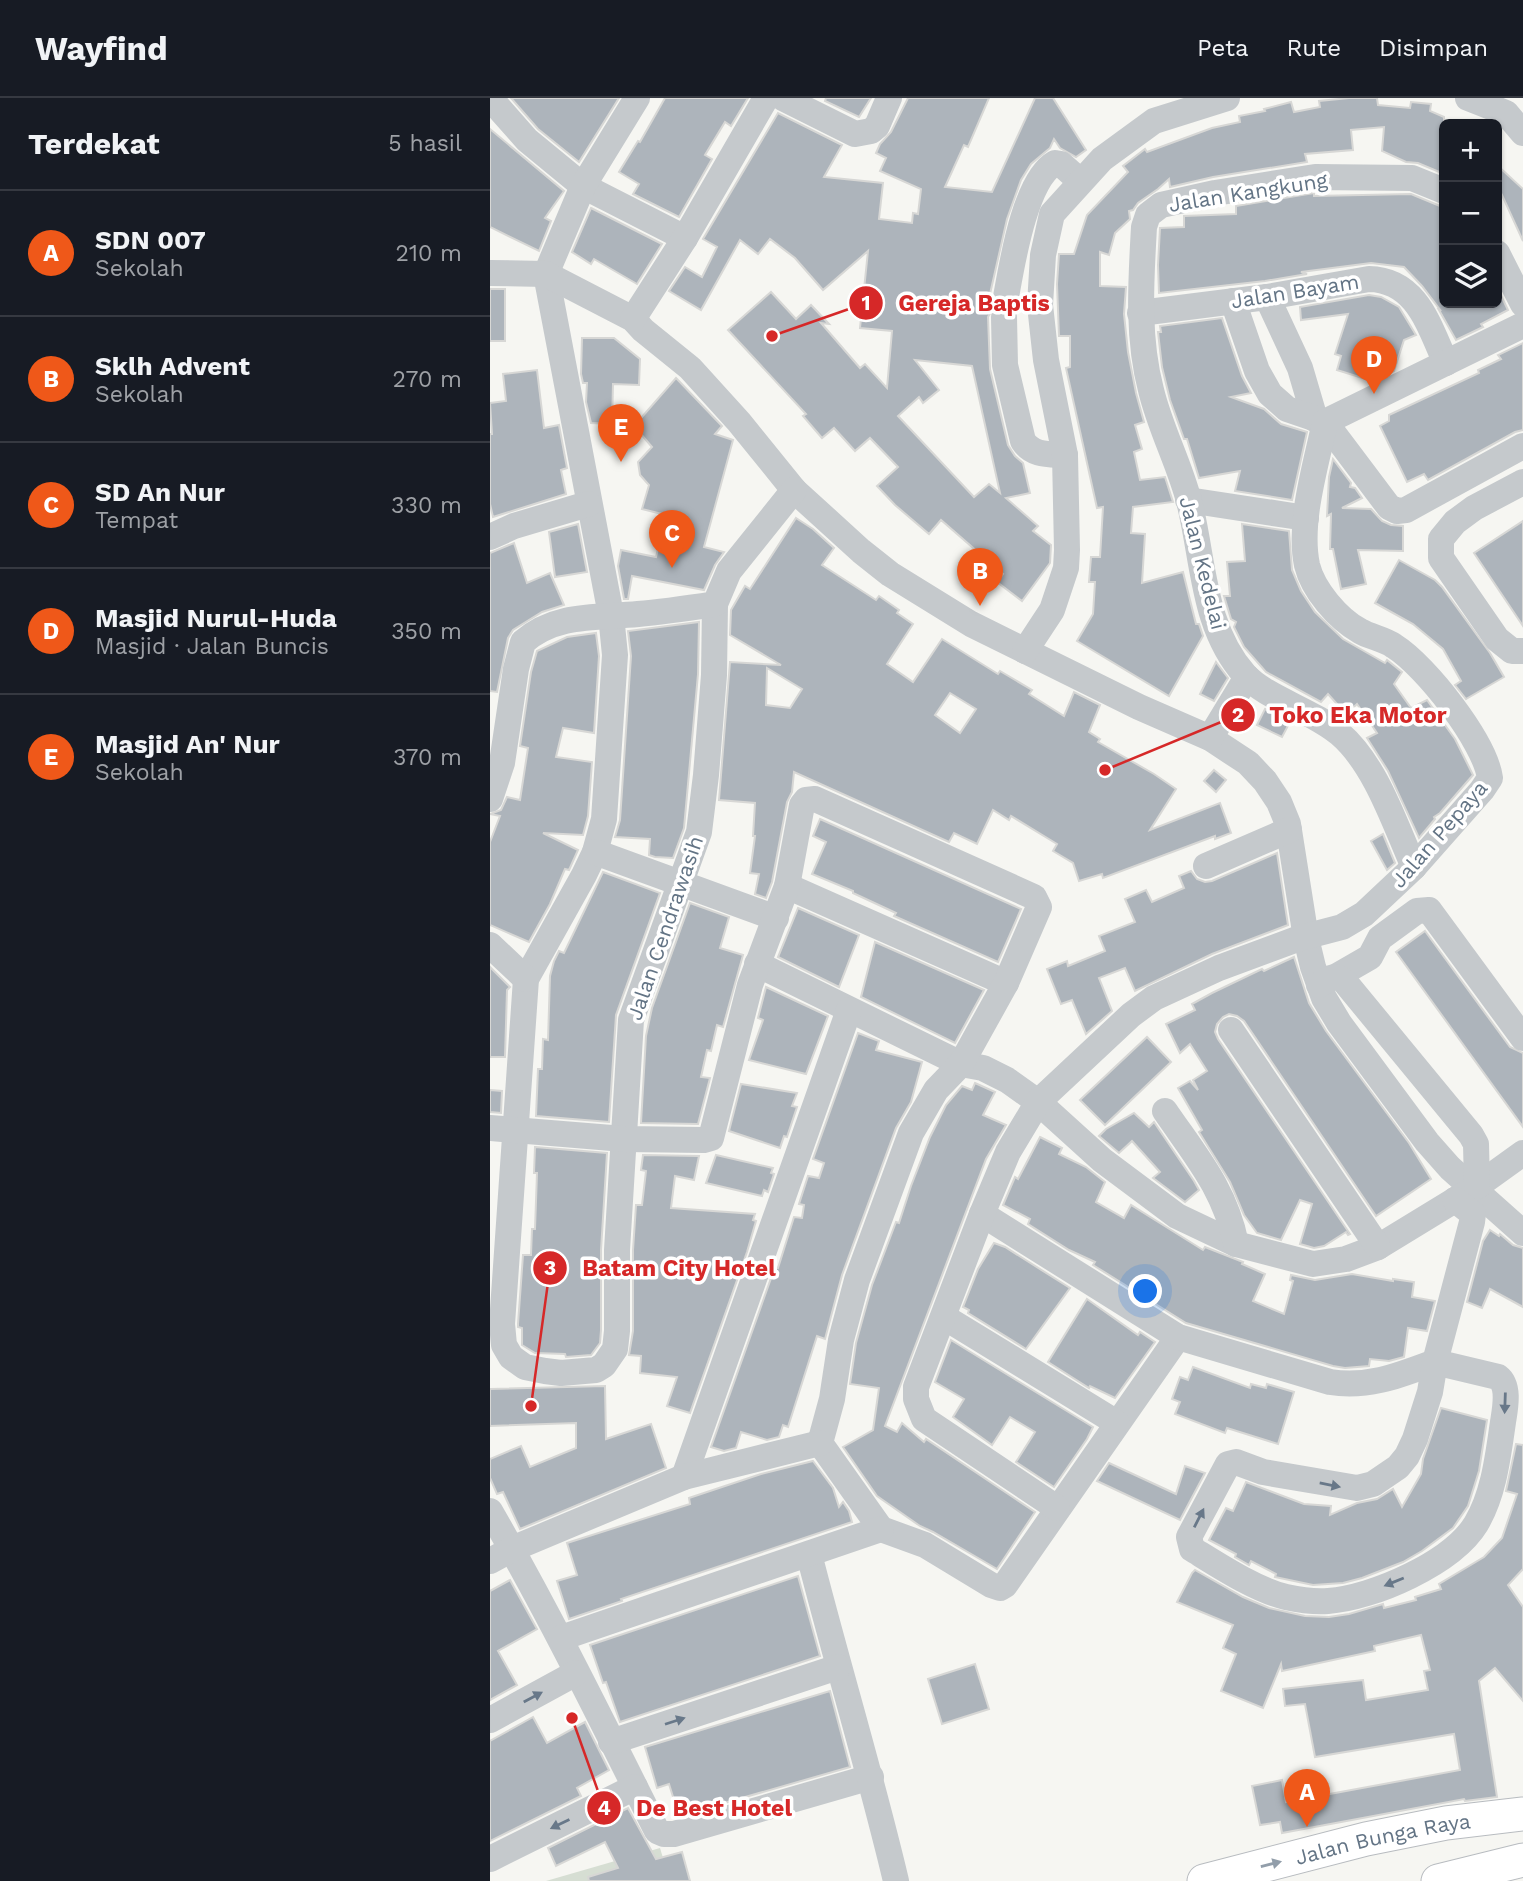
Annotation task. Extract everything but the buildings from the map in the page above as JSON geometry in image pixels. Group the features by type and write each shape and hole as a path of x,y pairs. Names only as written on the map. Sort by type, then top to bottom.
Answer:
{"main road":[{"name":"Jalan Bunga Raya","path":"1205,1881 1366,1839 1446,1823 1523,1814"},
{"path":"1438,1881 1522,1866"}],"street":[{"path":"490,98 527,140 583,186 685,238"},
{"path":"517,1131 526,979 595,852 604,819 615,655 611,615 546,274 583,186 637,98"},
{"path":"633,319 685,238 766,98"},
{"path":"783,98 855,134 871,131 877,126 889,98"},
{"path":"1025,651 1052,610 1066,568 1065,455 1046,360 1040,305 1040,278 1052,214 1102,159 1154,121 1227,98"},
{"path":"1468,98 1515,122"},
{"path":"1065,455 1036,452 1028,448 1023,441 1005,365 1005,307 1016,243 1028,204 1048,166 1062,164 1080,181"},
{"name":"Jalan Kangkung","path":"1144,227 1148,215 1161,205 1215,193 1315,177 1412,178 1439,189"},
{"name":"Jalan Kedelai","path":"1144,227 1140,313 1151,390 1188,500 1205,587 1217,627 1230,655 1247,677 1340,734 1368,768 1414,867"},
{"path":"1502,263 1523,304"},
{"path":"490,273 546,274 633,319 690,368 794,489 890,574 971,624 1210,738 1248,763 1265,781 1279,802 1289,830 1306,938 1328,980 1324,998 1396,1103 1468,1192 1523,1233"},
{"name":"Jalan Bayam","path":"1140,313 1369,279 1385,279 1409,292 1428,323 1446,363"},
{"path":"1267,296 1320,420 1389,507 1397,511 1406,510 1523,446"},
{"path":"1233,301 1258,371 1270,394 1287,409 1320,420 1523,325"},
{"name":"Jalan Pepaya","path":"1057,1508 924,1419 919,1410 916,1387 1008,1152 1038,1102 1131,1015 1154,998 1219,968 1342,927 1364,914 1414,867 1490,778 1481,749 1444,696 1415,664 1394,646 1358,630 1336,611 1311,577 1307,563 1306,518 1320,420"},
{"path":"1523,482 1474,508 1455,522 1441,539 1441,558 1497,639 1512,651 1523,651"},
{"path":"490,799 502,763 516,669 523,642 535,633 562,621 715,604 729,571 794,489"},
{"path":"1188,500 1306,518"},
{"path":"490,537 514,526 588,504"},
{"name":"Jalan Cendrawasih","path":"517,1131 502,1324 504,1345 511,1357 525,1367 561,1373 596,1370 610,1359 615,1349 617,1331 617,1250 631,1020 699,832 714,675 715,604"},
{"path":"1210,738 1247,677"},
{"path":"490,1128 624,1139 711,1138 757,964 787,886 802,805 806,800 816,799 1037,899 1038,910 1006,983 961,1064 936,1090 911,1133 857,1280 841,1340 832,1399 820,1443"},
{"path":"1206,866 1289,830"},
{"path":"595,852 776,918"},
{"path":"787,886 1006,983"},
{"path":"1328,980 1370,957 1380,938 1417,911 1429,910 1523,1038"},
{"path":"490,944 526,979"},
{"path":"757,964 961,1064 983,1068 1007,1080 1038,1102 1129,1182 1177,1216 1236,1244 1313,1264 1346,1259 1378,1247 1468,1192 1523,1153"},
{"path":"982,1214 1178,1337 1330,1382 1350,1385 1392,1378 1435,1362 1498,1377 1504,1383 1505,1413 1497,1461 1485,1507 1464,1541 1447,1555 1405,1578 1352,1597 1310,1601 1283,1596 1260,1587 1194,1550 1189,1542 1189,1537 1228,1464 1236,1462 1263,1472 1357,1488 1388,1476 1407,1456 1430,1392 1435,1362 1472,1222 1468,1192 1477,1150 1474,1139 1345,982 1328,980"},
{"path":"684,1477 849,1010"},
{"path":"1231,1030 1378,1247"},
{"path":"1165,1111 1219,1191 1231,1218 1236,1244"},
{"path":"944,1317 1117,1423"},
{"path":"820,1443 881,1529 925,1545 1000,1588 1005,1585 1178,1337"},
{"path":"501,1555 684,1477 820,1443"},
{"path":"843,1543 866,1508"},
{"path":"490,1511 501,1555 561,1638 576,1674 657,1831 664,1835 674,1834 871,1777"},
{"path":"561,1638 881,1529"},
{"path":"809,1554 838,1667 871,1777 896,1881"},
{"path":"611,1742 838,1667"},
{"path":"490,1720 576,1674"},
{"path":"490,1859 635,1787"}],"shaded area":[{"path":"660,1848 670,1881 546,1881"}],"place":[{"name":"Gereja Baptis","path":"772,336"},
{"name":"Masjid Nurul-Huda","path":"1374,394"},
{"name":"Masjid An' Nur","path":"621,462"},
{"name":"SD An Nur","path":"672,568"},
{"name":"Sklh Advent","path":"980,606"},
{"name":"Toko Eka Motor","path":"1105,770"},
{"name":"Batam City Hotel","path":"531,1406"},
{"name":"De Best Hotel","path":"572,1718"},
{"name":"SDN 007","path":"1307,1827"}]}
